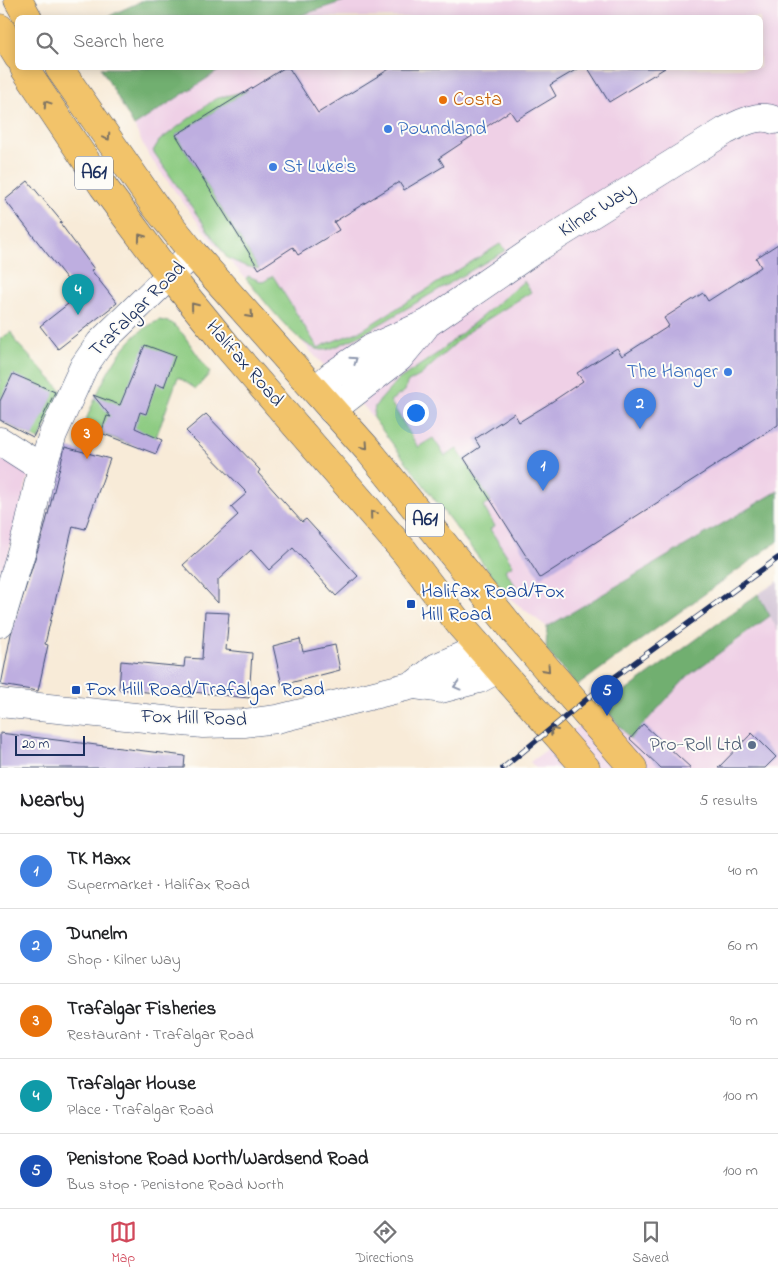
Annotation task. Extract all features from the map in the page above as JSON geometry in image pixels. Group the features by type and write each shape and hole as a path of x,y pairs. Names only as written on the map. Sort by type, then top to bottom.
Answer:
{"highway":[{"path":"18,0 26,15"},
{"path":"0,28 15,52"},
{"name":"Halifax Road","path":"25,70 103,186 170,276 404,551 480,648"},
{"name":"Halifax Road","path":"60,70 155,206 194,254 369,451 515,632"},
{"path":"294,423 302,407 324,400"},
{"path":"480,648 515,632"},
{"path":"498,668 515,632"},
{"name":"A61","path":"515,632 633,768"},
{"name":"A61","path":"480,648 586,768"}],"street":[{"name":"Kilner Way","path":"324,400 331,376 372,348 428,323 534,250 725,131 743,122 767,117 774,120"},
{"name":"Trafalgar Road","path":"0,623 29,526 42,468 53,434 84,366 100,343 194,254"},
{"path":"0,441 42,468"},
{"name":"Fox Hill Road","path":"0,703 177,722 244,723 277,719 414,684 437,667 480,648"},
{"name":"Fox Hill Road","path":"414,684 441,690 479,679 498,668"}],"shaded area":[{"path":"778,0 778,491 547,627 508,597 367,410 314,355 211,240 149,156 134,126 220,70 763,70 763,15 302,15 344,1"},
{"path":"0,451 29,473 0,588"},
{"path":"778,581 778,631 758,594"},
{"path":"758,594 778,631 778,768 536,768 530,762"}],"green space":[{"path":"144,0 358,0 344,1 302,15 111,15"},
{"path":"102,70 220,70 134,126"},
{"path":"249,90 176,135 259,269 245,266 227,258 153,151 159,141 215,99"},
{"path":"500,244 506,250 358,337 326,350 313,347 292,332 246,279 248,276 263,282 273,276 318,348 362,330"},
{"path":"524,281 531,292 469,331 421,375 407,383 405,391 390,401 418,447 433,438 445,456 457,449 491,501 483,506 495,526 490,529 513,565 505,570 519,591 503,590 373,418 375,406 398,380 438,353"},
{"path":"160,320 172,323 183,334 210,373 196,389 178,377 154,443 129,444 83,427 96,396 112,365 122,351 133,338"},
{"path":"11,332 16,342 62,391 39,440 0,420 0,339"},
{"path":"778,491 778,541 577,686 546,650 547,627"},
{"path":"758,594 770,616 688,676 630,739 604,707"}],"building":[{"path":"281,70 290,70 318,113 388,70 576,70 550,85 556,96 516,120 510,111 439,158 444,166 404,190 399,182 334,222 339,230 298,255 293,247 259,269 176,135"},
{"path":"589,70 662,70 609,102"},
{"path":"28,181 62,222 60,223 94,269 91,270 117,303 58,349 40,326 68,304 66,301 77,292 5,200"},
{"path":"778,244 778,425 540,578 464,458 480,447 475,439 514,413 519,422 547,405 583,381 577,373 617,348 622,356 669,326 664,318 703,293 708,301 761,267 756,258"},
{"path":"145,345 175,356 164,387 156,384 146,414 140,412 135,428 162,440 156,454 101,433 107,416 111,417 93,395 120,405"},
{"path":"13,374 55,392 33,437 0,420 0,401"},
{"path":"206,414 260,470 258,473 302,522 306,519 358,576 336,596 293,548 269,570 251,550 218,580 218,603 183,565 238,515 231,507 247,493 186,431"},
{"path":"65,447 110,459 85,529 73,526 45,644 48,645 38,691 1,685 11,634 44,530"},
{"path":"205,612 229,613 226,650 252,653 249,698 193,692 192,697 119,689 121,661 184,667 185,658 202,659"},
{"path":"300,639 303,652 335,645 340,670 282,685 273,646"},
{"path":"643,724 691,768 661,768 630,739"},
{"path":"0,733 185,756 184,768 0,768"},
{"name":"Pro-Roll Ltd","path":"752,733 776,757 765,768 718,768"}],"railway":[{"path":"503,768 604,685 778,558"}],"place":[{"name":"Costa","path":"443,100"},
{"name":"Poundland","path":"388,129"},
{"name":"St Luke's","path":"273,167"},
{"name":"Trafalgar House","path":"78,315"},
{"name":"The Hanger","path":"728,372"},
{"name":"Dunelm","path":"640,429"},
{"name":"Trafalgar Fisheries","path":"87,459"},
{"name":"TK Maxx","path":"543,491"},
{"name":"Halifax Road/Fox Hill Road","path":"411,604"},
{"name":"Fox Hill Road/Trafalgar Road","path":"76,690"},
{"name":"Penistone Road North/Wardsend Road","path":"607,716"},
{"name":"Pro-Roll Ltd","path":"752,745"}]}
